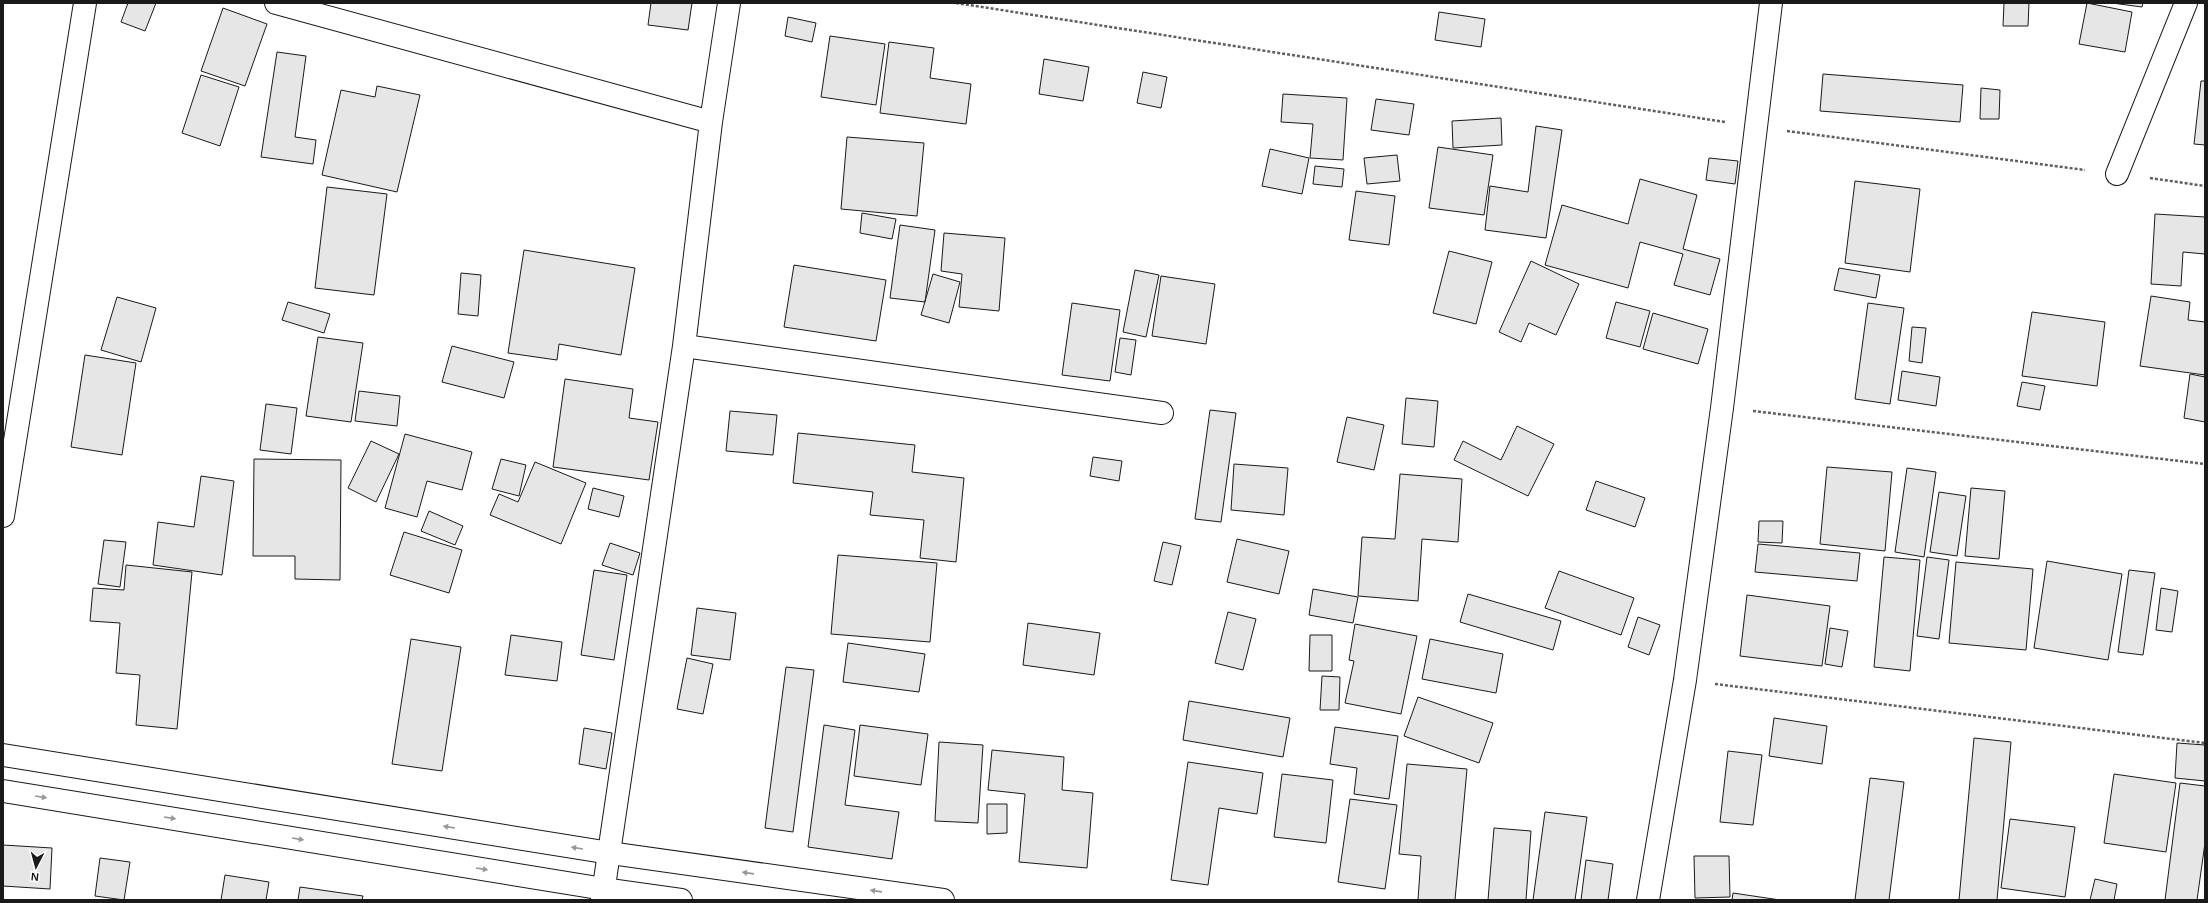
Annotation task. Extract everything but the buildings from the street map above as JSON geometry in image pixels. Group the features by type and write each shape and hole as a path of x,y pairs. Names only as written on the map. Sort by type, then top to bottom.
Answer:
{"street":[{"path":"3,516 85,3"},
{"path":"276,3 711,122"},
{"path":"603,895 684,346 711,122 729,3"},
{"path":"1648,900 1685,680 1722,408 1771,3"},
{"path":"2117,174 2186,3"},
{"path":"684,346 1162,413"},
{"path":"3,755 610,853 943,900"},
{"path":"3,791 603,895 681,900"}],"path":[{"path":"956,3 1756,127 2205,186"},
{"path":"1722,408 2205,464"},
{"path":"1685,680 2205,742"}]}
